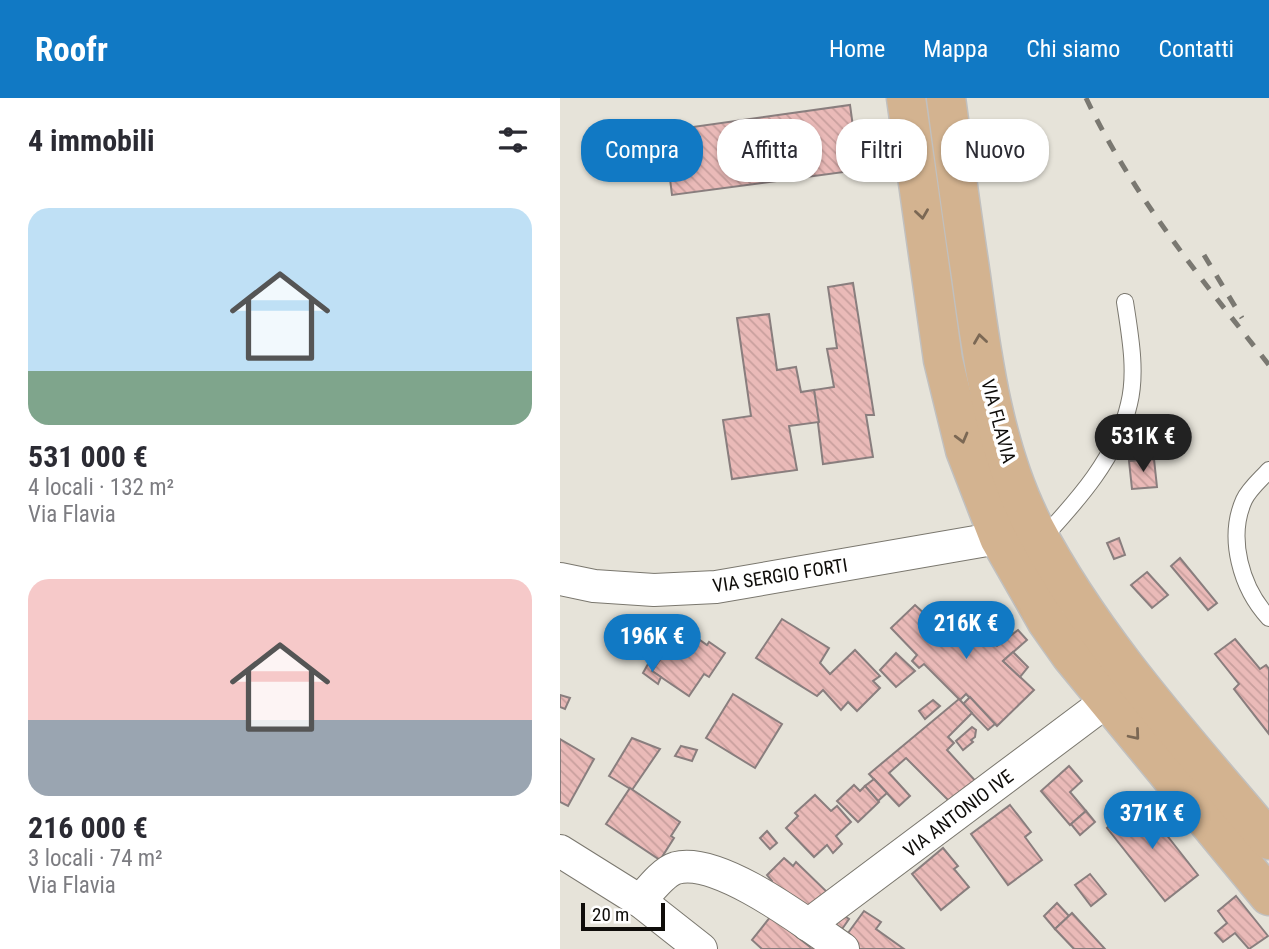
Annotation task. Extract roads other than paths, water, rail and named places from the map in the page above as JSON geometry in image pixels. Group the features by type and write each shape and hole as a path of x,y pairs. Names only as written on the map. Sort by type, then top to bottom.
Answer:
{"main road":[{"name":"VIA FLAVIA","path":"906,98 943,360 965,450 999,538 1047,622 1107,701 1269,897"},
{"name":"VIA FLAVIA","path":"946,98 982,356 1002,439 1017,485 1065,584 1099,634 1269,840"}],"street":[{"name":"VIA FLAVIA","path":"999,538 1016,536 1021,540 1071,625 1094,655 1156,704"},
{"name":"VIA SERGIO FORTI","path":"560,579 594,586 654,590 716,587 999,538"},
{"name":"VIA ANTONIO IVE","path":"808,925 1107,701"},
{"path":"560,850 640,901 701,949"},
{"path":"640,901 676,868 699,869 734,878 843,949"}],"lane":[{"path":"1042,539 1097,473 1119,435 1130,403 1132,354 1125,302"},
{"path":"1269,470 1245,499 1236,535 1242,574 1269,618"}],"railway":[{"path":"1086,98 1147,203 1194,269 1269,365"},
{"path":"1204,255 1242,318"}]}
